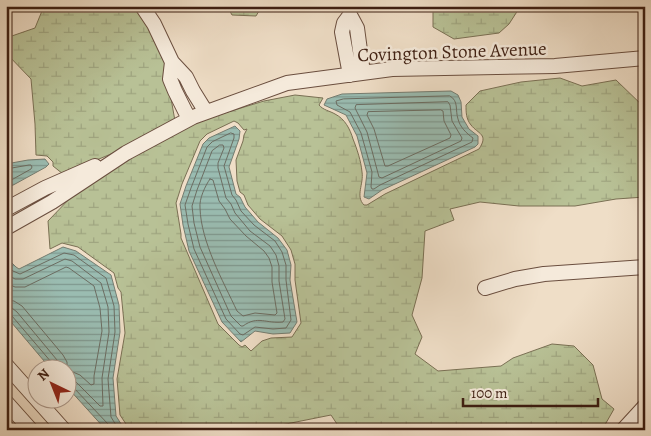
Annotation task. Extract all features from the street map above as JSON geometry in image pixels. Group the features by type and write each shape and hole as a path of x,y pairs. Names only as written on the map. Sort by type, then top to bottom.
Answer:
{"street":[{"path":"142,6 154,24 172,62 186,77 206,112"},
{"path":"350,10 356,28 356,74"},
{"name":"Covington Stone Avenue","path":"6,228 52,202 126,153 188,119 287,83 392,69 555,66 645,58"},
{"path":"172,62 170,78 188,119"},
{"name":"Covington Stone Avenue","path":"6,209 45,188 126,153"},
{"path":"485,288 544,274 645,268"},
{"path":"6,365 64,430"},
{"path":"6,402 31,430"},
{"path":"623,430 645,406"}],"green space":[{"path":"44,6 134,6 163,53 175,121 123,149 63,174 53,166 53,162 47,156 36,155 31,79 6,53 6,38 35,28"},
{"path":"227,6 262,6 256,16 232,15"},
{"path":"433,6 520,7 509,24 499,33 454,39 433,27"},
{"path":"560,78 582,86 616,80 645,108 645,197 616,199 575,206 519,206 480,202 450,209 454,220 425,231 422,278 412,315 422,337 415,354 438,371 501,366 513,358 552,344 574,346 593,365 602,399 614,409 602,430 459,430 455,426 443,426 439,430 341,430 331,415 281,425 279,430 130,430 120,415 117,379 125,333 121,292 114,273 78,247 62,243 50,249 48,221 73,195 128,158 195,122 264,101 295,95 323,98 319,105 339,116 347,125 361,164 360,198 364,205 367,205 385,194 479,149 483,137 468,120 466,105 480,91 521,82","holes":["234,121 244,130 247,129 236,160 237,181 240,192 260,219 282,236 291,250 295,264 295,280 301,323 292,337 271,338 262,341 251,351 245,345 242,347 239,345 218,324 181,238 176,203 200,141 207,134"]}],"water":[{"path":"451,91 458,95 461,102 462,117 469,129 478,136 478,144 382,190 369,199 364,197 367,173 357,136 346,115 324,105 327,99 342,94"},
{"path":"235,126 240,131 239,139 229,167 236,194 258,222 278,238 287,250 291,265 290,280 297,322 290,333 273,334 255,331 241,342 222,322 189,251 180,204 203,144 209,138"},
{"path":"45,159 49,164 46,167 6,189 6,164"},
{"path":"63,247 76,251 111,275 119,305 120,332 113,378 116,416 125,430 106,430 78,399 78,358 42,358 6,316 6,257 19,269"}]}
